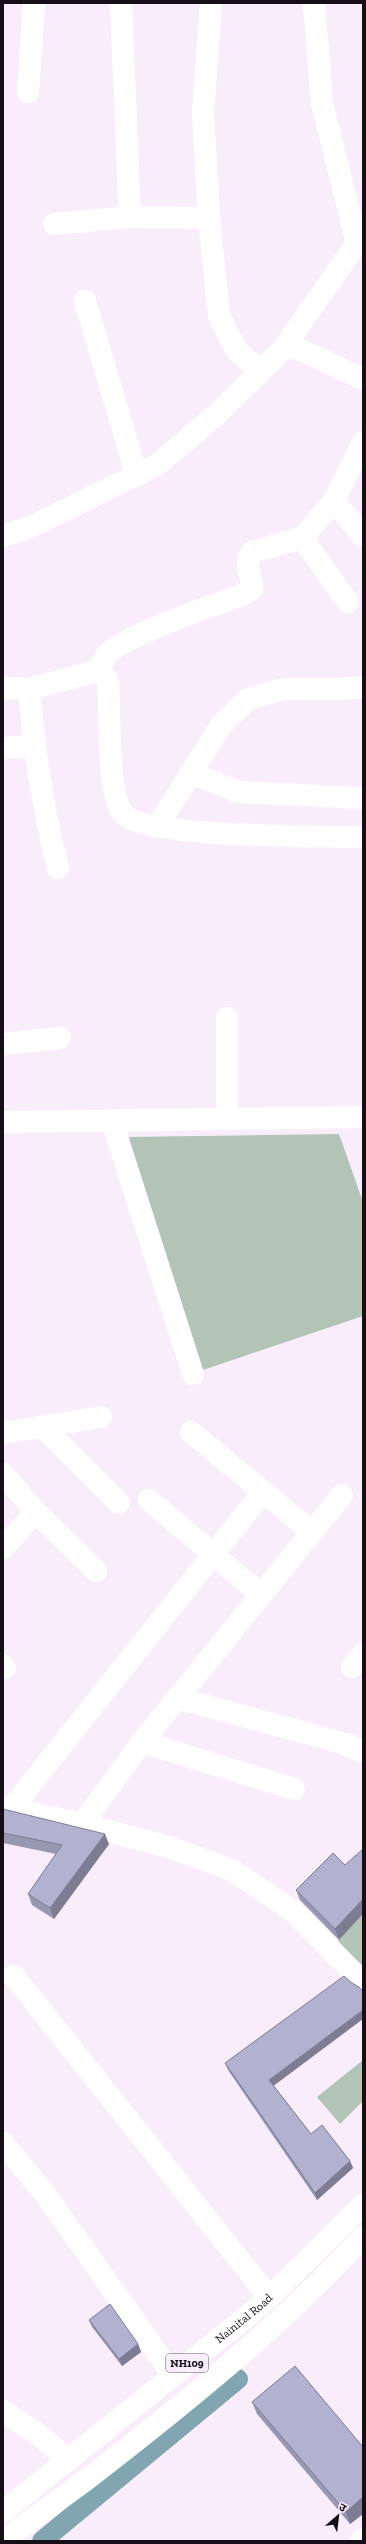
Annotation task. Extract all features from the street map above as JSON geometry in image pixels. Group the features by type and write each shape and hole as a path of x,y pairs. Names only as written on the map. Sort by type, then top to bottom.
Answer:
{"main road":[{"path":"28,92 34,3"},
{"path":"121,3 130,217"},
{"path":"211,3 204,114 209,218 219,316 237,351 261,371"},
{"path":"3,536 33,526 157,465 261,371 283,349 360,239 322,103 314,3"},
{"path":"54,224 130,217 209,218"},
{"path":"85,301 137,476"},
{"path":"283,349 296,348 363,378"},
{"path":"100,670 106,656 117,646 176,618 244,594 252,589 252,582 246,567 252,552 302,538 334,501 363,442"},
{"path":"334,501 363,536"},
{"path":"302,538 348,602"},
{"path":"3,688 29,690 100,670"},
{"path":"100,670 108,680 114,795 122,813 136,821 157,827 204,833 363,837"},
{"path":"157,827 222,724 248,699 284,689 363,687"},
{"path":"29,690 34,746 46,824 58,868"},
{"path":"3,748 34,746"},
{"path":"191,773 240,792 363,798"},
{"path":"227,1018 227,1119"},
{"path":"3,1044 60,1038"},
{"path":"3,1122 363,1117"},
{"path":"112,1121 193,1374"},
{"path":"3,1433 101,1417"},
{"path":"43,1427 119,1503"},
{"path":"191,1432 262,1493 312,1532"},
{"path":"3,1474 36,1512 96,1571"},
{"path":"262,1493 7,1808 82,1824 172,1848 232,1870 293,1911 363,1982"},
{"path":"82,1824 142,1742 342,1495"},
{"path":"150,1500 261,1595"},
{"path":"3,1548 36,1512"},
{"path":"177,1698 346,1744 363,1752"},
{"path":"142,1742 294,1789"},
{"path":"14,1976 269,2297"},
{"path":"3,2143 45,2194 173,2375"},
{"name":"Nainital Road","path":"3,2512 269,2297 363,2205"},
{"name":"NH109","path":"11,2539 272,2329 360,2247"},
{"path":"3,2411 39,2435 69,2460"}],"green space":[{"path":"339,1134 363,1202 363,1316 197,1372 127,1137"},
{"path":"363,1914 363,1972 338,1941"},
{"path":"363,2060 363,2101 340,2124 317,2097"}],"building":[{"path":"3,1809 105,1834 50,1908 28,1894 62,1845 3,1833"},
{"path":"363,1849 363,1899 335,1929 296,1890 333,1853 345,1865"},
{"path":"344,1976 363,1991 363,2010 269,2080 311,2134 322,2125 350,2161 315,2193 225,2063"},
{"path":"110,2304 138,2344 119,2359 89,2320"},
{"path":"295,2366 363,2447 363,2497 346,2512 252,2402"}],"waterway":[{"path":"42,2541 238,2379"}]}
